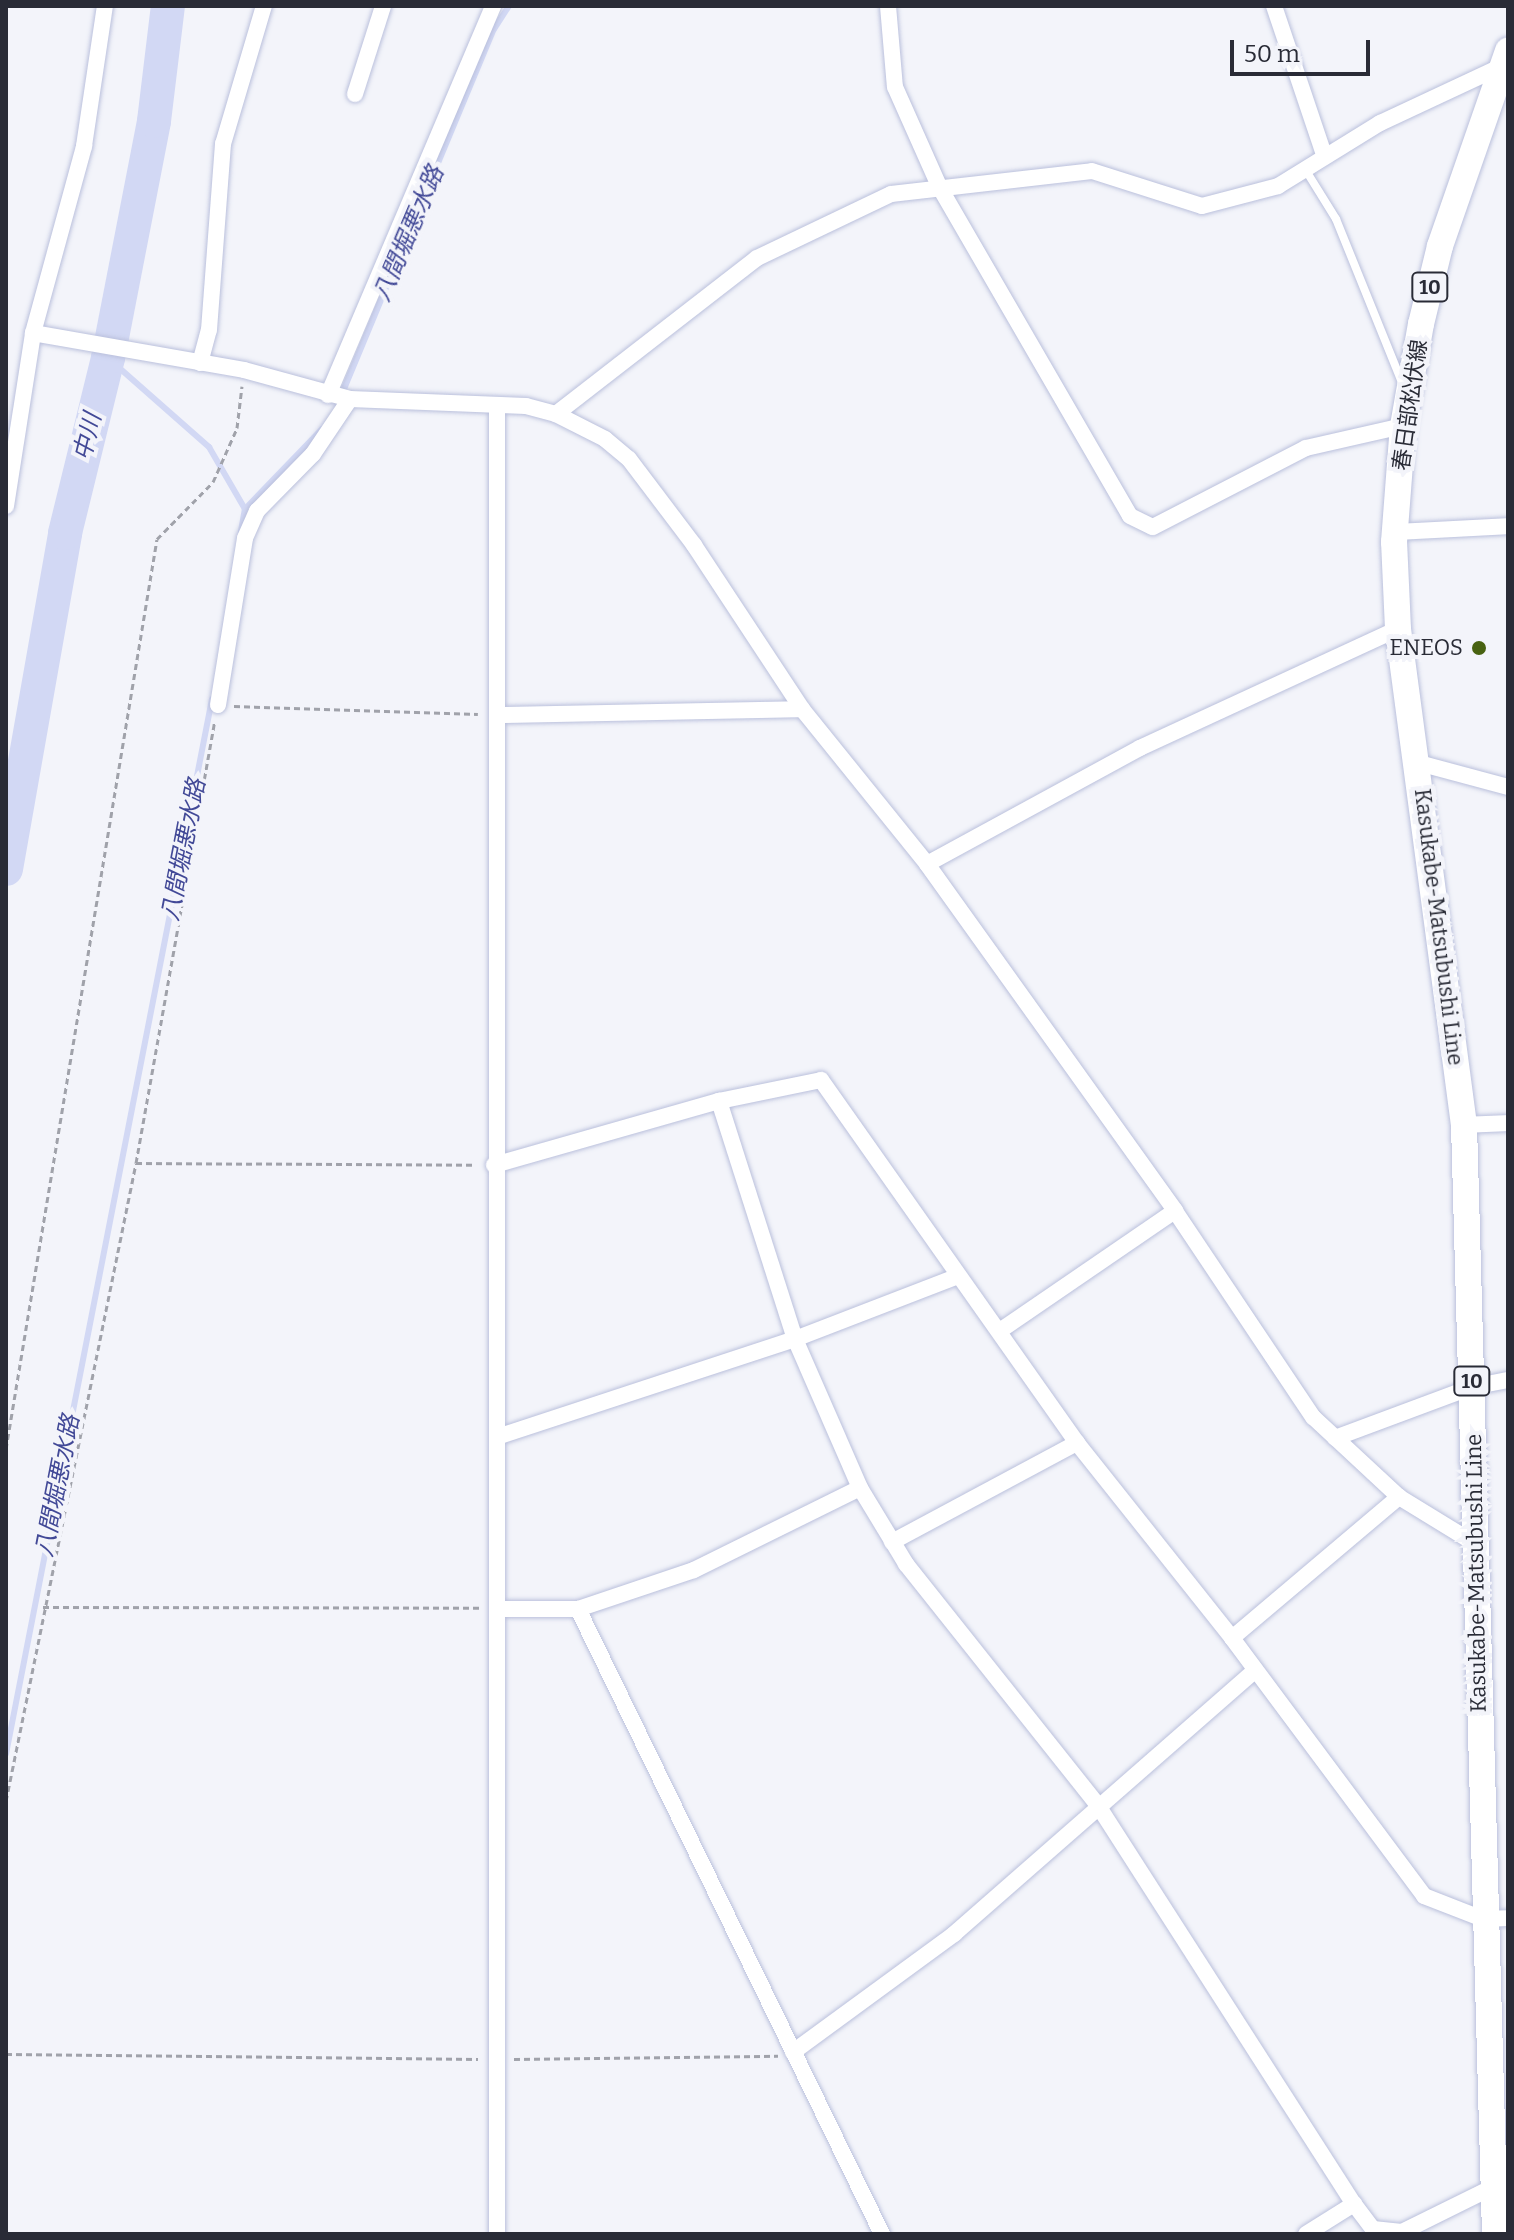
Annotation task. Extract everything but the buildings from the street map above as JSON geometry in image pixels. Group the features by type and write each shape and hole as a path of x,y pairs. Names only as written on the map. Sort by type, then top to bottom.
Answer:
{"main road":[{"name":"春日部松伏線","path":"1395,532 1403,426 1440,246 1505,59"},
{"name":"Kasukabe-Matsubushi Line","path":"1395,532 1398,629 1419,763 1464,1125 1474,1543 1496,1918 1491,2188 1495,2234"}],"street":[{"path":"6,506 13,427 33,333 84,146 105,6"},
{"path":"200,363 209,330 223,144 264,6"},
{"path":"355,94 383,6"},
{"path":"328,395 493,6"},
{"path":"888,6 895,87 940,188 1130,516 1153,527 1306,448 1403,426"},
{"path":"1274,6 1324,155"},
{"path":"556,414 757,258 891,194 1092,171 1202,206 1278,186 1324,155 1505,59"},
{"path":"33,333 244,370 350,399 497,405 556,414 605,439 629,459 694,545 802,709 927,864 1175,1211 1313,1417 1399,1497 1474,1543"},
{"path":"218,705 245,538 257,511 313,454 350,399"},
{"path":"497,405 500,715 494,1165 500,1436 497,2234"},
{"path":"1395,532 1508,526"},
{"path":"927,864 1140,748 1398,629"},
{"path":"500,715 802,709"},
{"path":"1419,763 1508,787"},
{"path":"494,1165 719,1101 821,1080 956,1277 1001,1330 1077,1443 1232,1638 1253,1672 1424,1896 1496,1918"},
{"path":"719,1101 795,1339 860,1488 892,1542 1097,1804 1354,2204 1373,2229 1402,2232 1491,2188"},
{"path":"1464,1125 1508,1123"},
{"path":"1001,1330 1175,1211"},
{"path":"500,1436 795,1339 956,1277"},
{"path":"1335,1438 1472,1387 1508,1380"},
{"path":"892,1542 1077,1443"},
{"path":"500,1609 578,1609 694,1570 860,1488"},
{"path":"1232,1638 1399,1497"},
{"path":"578,1609 882,2234"},
{"path":"793,2052 935,1950 1097,1804 1253,1672"},
{"path":"1306,2234 1354,2204"}],"lane":[{"path":"1305,169 1336,219 1408,398"}],"path":[{"path":"6,1449 157,539 213,482 237,428 244,370"},
{"path":"6,1801 43,1607 136,1163 218,705 500,715"},
{"path":"136,1163 494,1165"},
{"path":"43,1607 500,1609"},
{"path":"6,2054 766,2059 793,2052"}],"waterway":[{"name":"中川","path":"6,869 65,533 108,358 154,121 168,6"},
{"name":"八間堀悪水路","path":"341,396 494,29 509,6"},
{"path":"108,358 209,447 245,509"},
{"name":"八間堀悪水路","path":"241,531 245,509 322,429"},
{"name":"八間堀悪水路","path":"6,1754 212,699"}],"place":[{"name":"ENEOS","path":"1479,648"}]}
